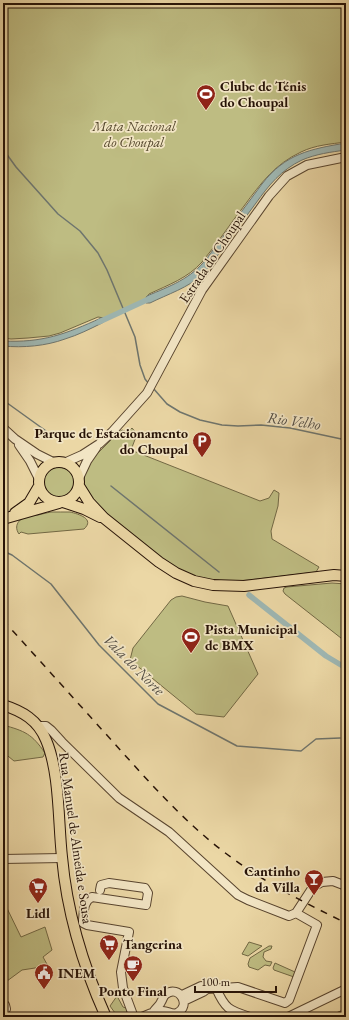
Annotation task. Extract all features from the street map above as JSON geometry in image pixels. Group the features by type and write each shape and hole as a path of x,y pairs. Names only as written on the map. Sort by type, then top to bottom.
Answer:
{"main road":[{"path":"6,518 29,503 39,483 43,470 50,464 59,463 71,466 73,468 78,475 79,482 89,502 104,518 159,562 185,578 213,585 244,586 334,575 346,576"},
{"path":"6,518 50,506 71,498 77,491 79,482"},
{"path":"39,483 40,491 46,498 104,518"},
{"name":"Rua Manuel de Almeida e Sousa","path":"3,705 22,713 31,719 38,726 46,740 55,773 62,858 70,910 91,980 106,1017"}],"street":[{"name":"Estrada do Choupal","path":"59,463 82,455 99,444 112,432 147,393 202,290 269,196 287,176 307,165 346,157"},
{"path":"3,428 15,439 37,454 59,463"},
{"path":"15,439 30,461 39,483"},
{"name":"Estrada do Choupal","path":"79,482 87,461 99,444"},
{"path":"38,726 46,726 51,730 119,798 169,832 238,895 289,916 296,913 313,887 322,882 334,881 346,886"},
{"path":"3,859 62,858"},
{"path":"100,890 102,885 109,884 145,888 148,893 146,905 92,897 88,898 85,902 83,922 87,925 129,932 121,972 123,988 136,1016 154,1011 165,1011 175,1014 181,1010 184,1005 183,998 176,992 168,992 154,1011"},
{"path":"183,998 203,992 207,989 238,987 285,1003 289,1000 317,925 296,913"},
{"path":"216,988 222,1001 232,1011 250,1017"},
{"path":"288,1017 346,989"},
{"path":"338,1017 346,1014"}],"green space":[{"name":"Mata Nacional do Choupal","path":"3,3 346,3 346,142 323,145 301,152 276,168 250,198 202,262 177,281 149,294 145,300 104,318 98,317 49,336 11,339 3,338"},
{"path":"132,428 137,434 131,450 260,501 269,498 274,490 279,493 278,506 271,531 272,539 319,567 316,572 223,582 186,574 161,558 106,514 85,489 83,478 87,468 96,455 119,432 122,430 128,432"},
{"path":"56,467 62,467 71,471 75,483 71,495 62,499 56,499 47,495 43,486 43,480 47,471"},
{"path":"51,512 70,512 78,514 87,520 87,525 84,529 28,534 21,532 19,534 17,530 17,524 25,517"},
{"path":"332,583 346,584 346,642 283,591 284,588 287,587"},
{"name":"Pista Municipal de BMX","path":"182,596 228,606 258,674 224,717 196,714 130,660 133,648 171,600"},
{"path":"3,725 23,731 32,737 45,753 43,757 14,761 3,752"},
{"path":"3,900 21,937 45,927 52,950 43,957 48,966 22,970 3,984"},
{"path":"249,942 262,946 248,956 242,954"},
{"path":"269,946 272,946 271,949 264,952 263,957 266,961 272,962 270,966 265,965 258,970 249,967 248,964 250,958"},
{"path":"275,963 295,972 294,977 274,970 273,968"},
{"path":"117,996 123,1007 127,1009 126,1013 121,1016 115,1013 110,1006"}],"water":[{"path":"346,143 346,150 307,158 288,168 276,178 266,190 203,274 184,287 150,303 146,303 145,300 147,296 187,277 201,265 262,184 280,166 299,154"},
{"path":"104,318 105,321 79,334 58,341 34,346 3,346 3,341 42,339 65,333"}],"waterway":[{"path":"3,149 16,167 58,214 80,231 98,253 107,270 135,337 140,365 145,379 149,384"},
{"path":"99,322 151,298"},
{"name":"Rio Velho","path":"153,388 167,404 180,412 200,420 222,425 261,425 290,428 346,440"},
{"path":"3,400 60,441"},
{"path":"111,486 219,572"},
{"name":"Vala do Norte","path":"3,551 12,555 51,584 99,645 158,704 237,746 301,751 316,739 340,738"},
{"path":"249,595 326,656 346,668"}],"railway":[{"path":"3,620 155,788 197,830 212,843 256,875 300,900 346,923"}],"place":[{"name":"Clube de Ténis do Choupal","path":"206,111"},
{"name":"Parque de Estacionamento do Choupal","path":"202,458"},
{"name":"Pista Municipal de BMX","path":"191,654"},
{"name":"Cantinho da Villa","path":"314,896"},
{"name":"Lidl","path":"38,904"},
{"name":"Tangerina","path":"109,961"},
{"name":"Ponto Final","path":"133,982"},
{"name":"INEM","path":"44,990"}]}
